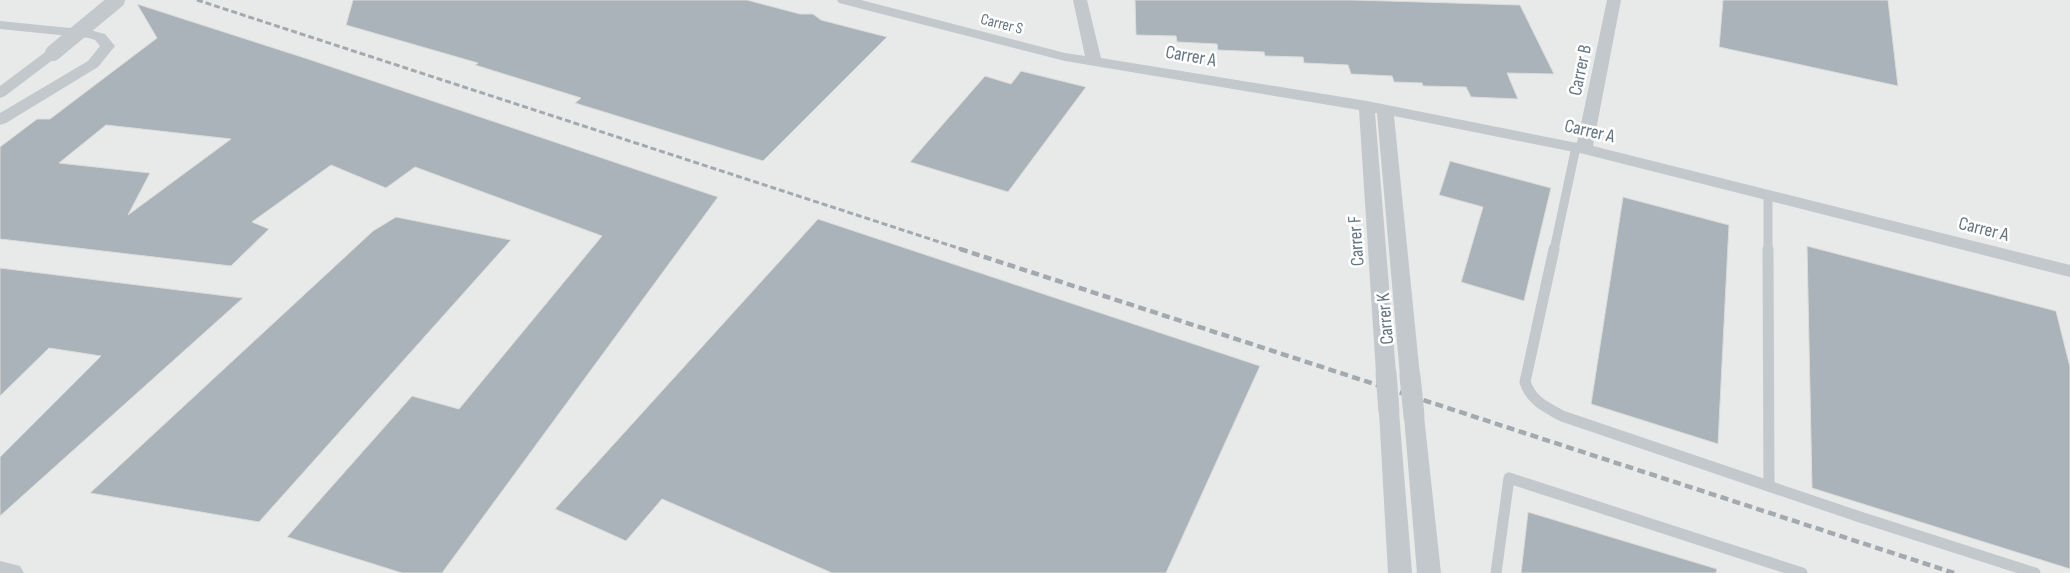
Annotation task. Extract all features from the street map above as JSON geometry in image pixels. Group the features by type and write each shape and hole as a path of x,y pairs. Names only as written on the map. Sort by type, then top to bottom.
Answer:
{"street":[{"path":"0,93 53,53 117,0"},
{"name":"Carrer S","path":"844,0 1066,57 1094,61"},
{"path":"1080,0 1094,61"},
{"name":"Carrer B","path":"1580,148 1614,0"},
{"path":"0,25 90,34 100,37 108,46 93,64 0,120"},
{"name":"Carrer A","path":"1094,61 1367,106 1580,148 2070,271"},
{"name":"Carrer F","path":"1367,106 1389,412"},
{"name":"Carrer K","path":"1385,110 1429,573"},
{"path":"1389,412 1400,573"},
{"path":"0,571 12,573"}],"lane":[{"path":"1580,148 1525,382 1534,400 1562,416 2035,573"},
{"path":"1768,195 1769,486"},
{"path":"1496,573 1509,478 1802,573"}],"shaded area":[{"path":"0,0 2070,0 2070,573 0,573"}],"building":[{"path":"353,0 747,0 800,14 813,14 821,20 887,37 763,161 575,103 581,98 475,65 478,63 346,25"},
{"path":"1135,0 1354,0 1520,5 1554,74 1507,73 1518,99 1471,97 1466,87 1423,86 1422,83 1394,82 1392,76 1351,74 1348,65 1304,63 1303,57 1265,56 1264,52 1218,50 1217,44 1177,42 1176,36 1136,35"},
{"path":"1723,0 1888,0 1898,86 1719,47"},
{"path":"137,4 308,59 718,197 442,573 402,573 287,537 412,396 459,409 602,236 415,167 386,188 331,165 252,222 269,229 231,266 0,239 0,147 37,119 50,119 157,38","holes":["106,125 231,139 128,215 150,173 59,163"]},
{"path":"1021,71 1086,87 1008,192 910,162 985,76 1011,84"},
{"path":"1450,161 1551,188 1524,301 1461,282 1483,207 1439,195"},
{"path":"1623,197 1729,225 1718,444 1591,404"},
{"path":"396,217 511,240 259,522 90,493 373,231"},
{"path":"818,219 1260,366 1166,573 832,573 662,499 626,541 555,509"},
{"path":"1807,246 2056,311 2070,367 2070,569 1812,488"},
{"path":"0,268 243,298 0,516 0,457 101,356 49,348 0,396"},
{"path":"1528,512 1717,569 1716,573 1521,573"}],"railway":[{"path":"197,0 964,250"},
{"path":"960,249 1954,573"}]}
